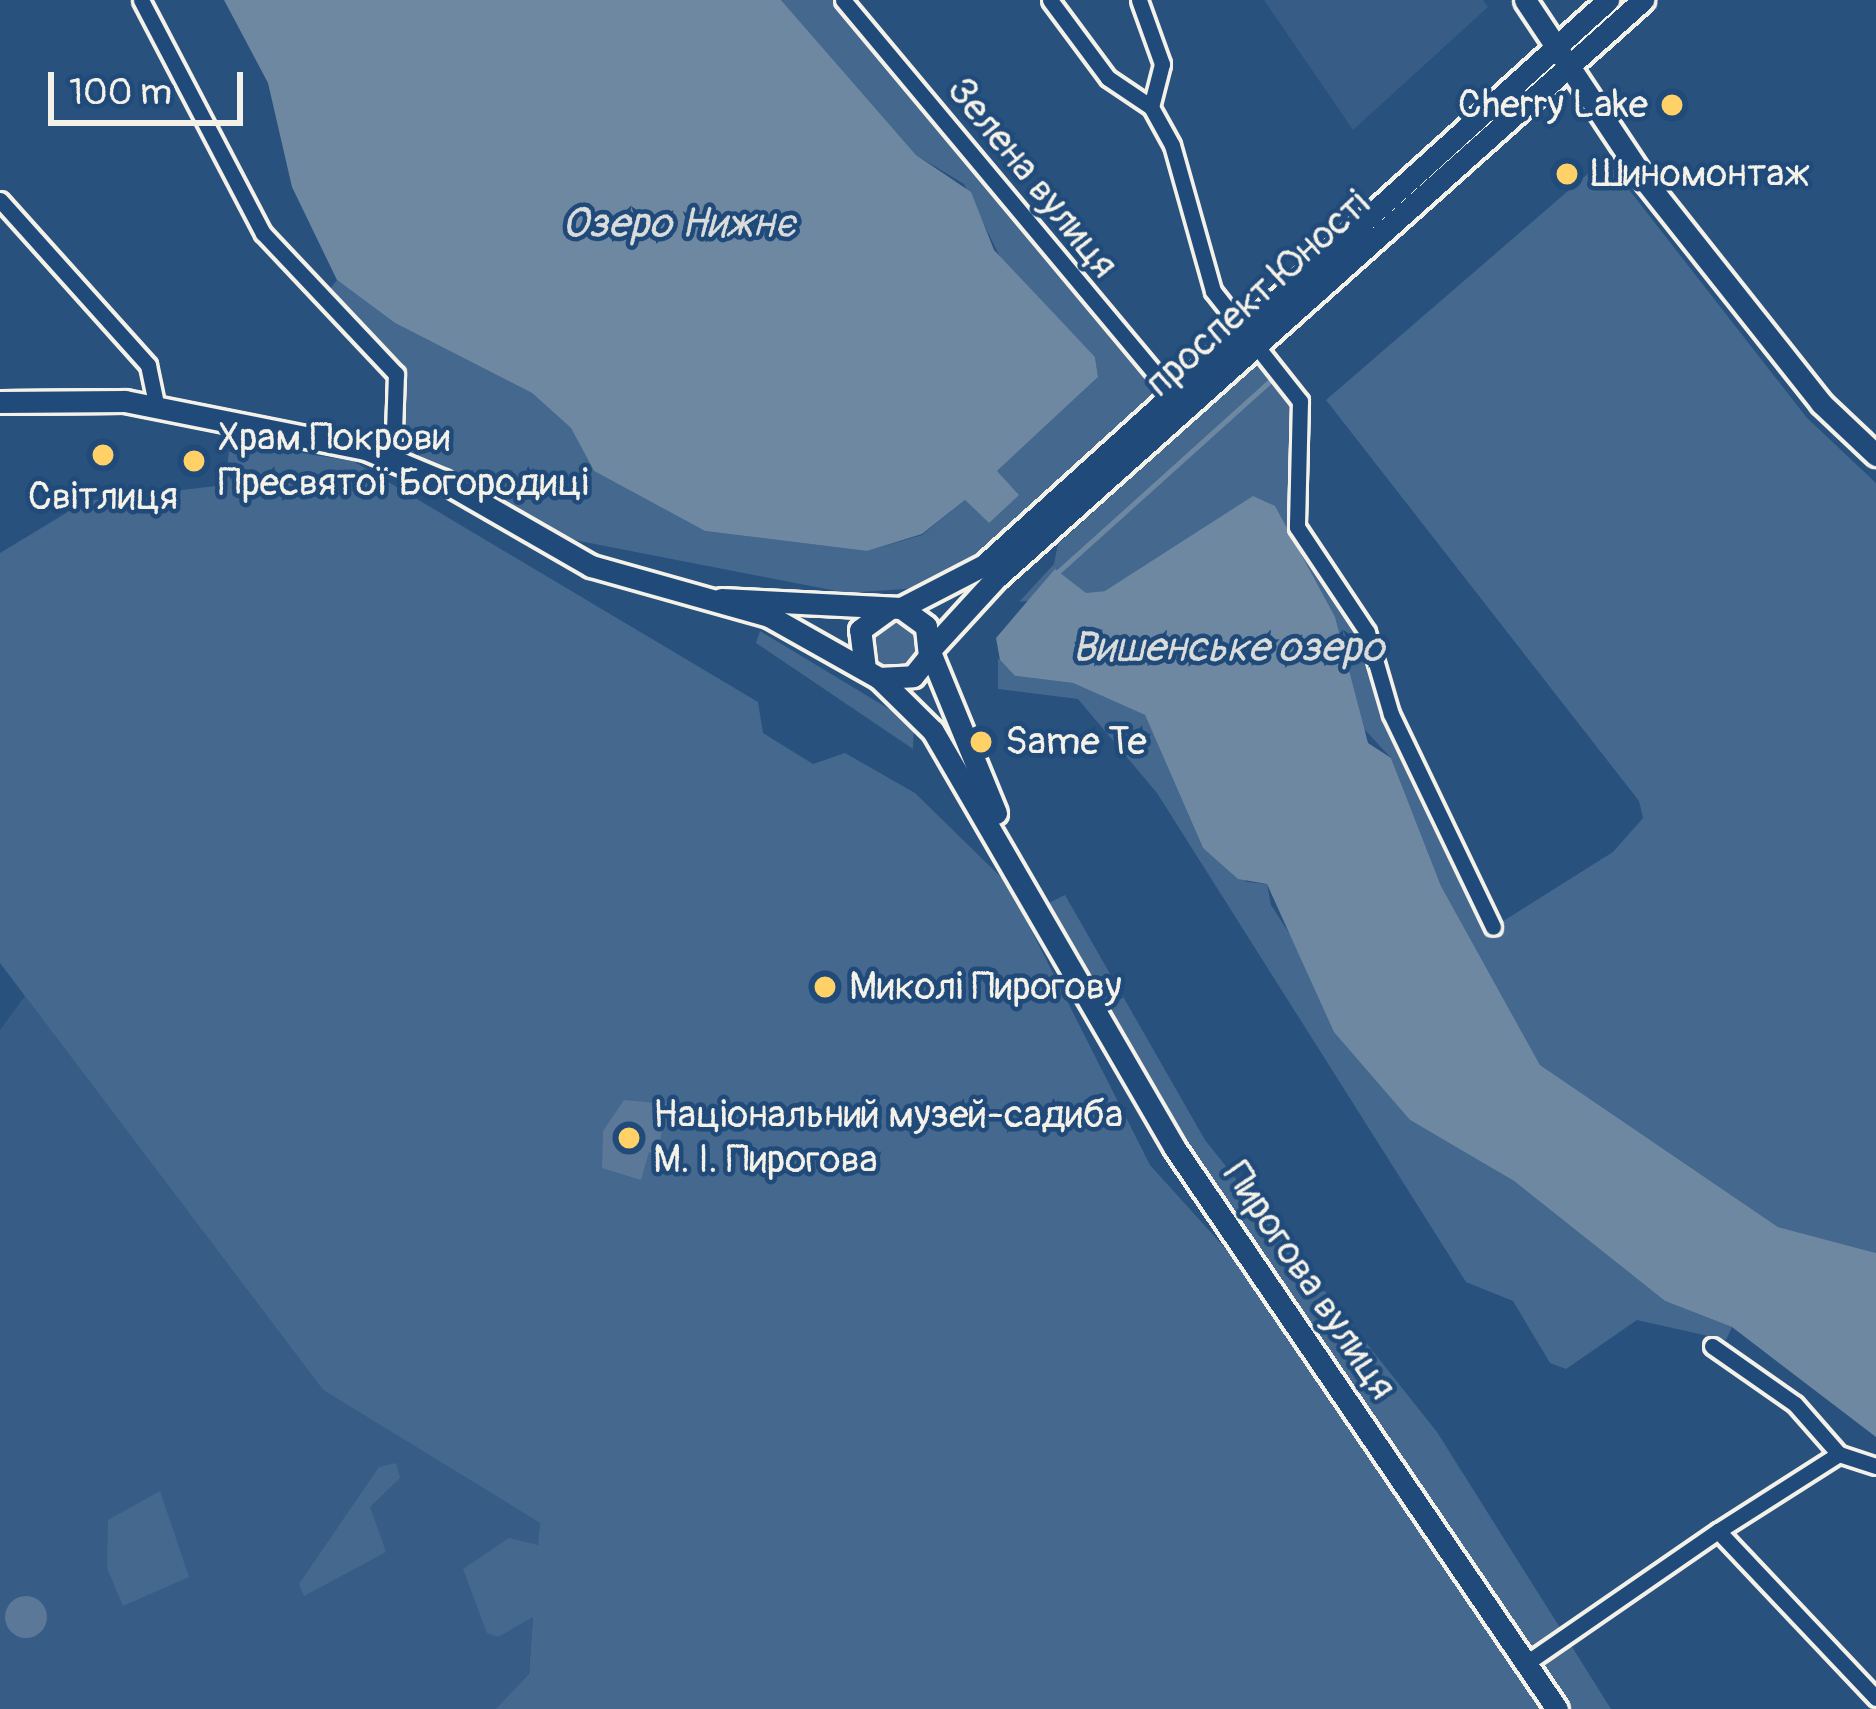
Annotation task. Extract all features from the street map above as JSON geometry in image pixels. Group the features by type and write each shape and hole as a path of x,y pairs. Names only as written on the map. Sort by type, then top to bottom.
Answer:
{"main road":[{"path":"1525,0 1560,60 1821,404 1876,454"},
{"name":"проспект Юності","path":"1560,60 1608,0"},
{"name":"проспект Юності","path":"930,651 996,578 1248,339 1560,60 1643,0"},
{"name":"проспект Юності","path":"896,608 971,575 1172,395 1248,339"},
{"name":"Пирогова вулиця","path":"0,402 158,408 392,458 608,574 721,599 896,608"},
{"name":"Пирогова вулиця","path":"721,599 872,674 933,731 1174,1147 1557,1709"},
{"path":"896,608 926,626 930,651 913,676 872,674 860,630 896,608"},
{"path":"946,707 952,632"},
{"name":"Пирогова вулиця","path":"930,651 946,707 1023,880"}],"street":[{"path":"141,0 263,233 396,374 401,414 392,458"},
{"name":"Зелена вулиця","path":"843,0 1172,395"},
{"path":"1050,0 1108,78 1150,107 1172,146 1213,291 1300,400 1304,460 1293,510 1300,536 1367,632 1391,714 1493,927"},
{"path":"1138,0 1162,64 1150,107"},
{"path":"0,200 148,365 158,408"},
{"path":"1712,1346 1795,1404 1839,1454 1876,1466"},
{"path":"1525,1664 1839,1454"},
{"path":"1718,1531 1876,1698"}],"shaded area":[{"path":"781,0 843,0 1165,387 968,565 918,588 847,593 569,539 397,444 400,387 323,298 337,280 395,323 532,393 571,428 594,471 705,531 867,551 922,535 965,500 989,523 997,471 1098,377 1095,357 1002,261 964,184 916,155"},
{"path":"1264,0 1483,0 1488,7 1353,130"},
{"path":"1605,159 1807,418 1876,483 1876,1253 1778,1227 1540,1065 1441,886 1391,758 1366,731 1105,591 1019,602 1054,564 1058,544 1265,357 1294,388 1293,509 1359,619 1494,927 1613,852 1643,818 1639,801 1326,400"},
{"path":"230,442 353,461 758,702 763,733 813,764 845,753 915,793 1008,884 1150,1165 1297,1328 1558,1709 496,1709 529,1674 533,1617 498,1637 487,1633 463,1569 509,1538 538,1545 540,1523 323,1390 0,963 0,553 86,501 225,485"},
{"path":"894,622 911,629 918,646 911,663 894,670 877,663 870,646 877,629"},
{"path":"760,631 914,724 913,749 756,643"},
{"path":"998,658 1015,676 1073,683 1145,715 1203,848 1247,882 1267,884 1271,905 1410,1120 1514,1181 1665,1301 1732,1327 1726,1340 1637,1320 1566,1369 1550,1363 1513,1301 1466,1282 1157,793 1078,699 998,689"},
{"path":"1065,895 1205,1140 1437,1432 1611,1709 1569,1709 1182,1142 1047,904"},
{"path":"25,996 323,1390 540,1523 526,1709 0,1709 0,1030"},
{"path":"396,1463 400,1478 370,1507 386,1552 304,1596 299,1584 379,1467"},
{"path":"160,1491 189,1577 123,1606 107,1568 108,1520"}],"water":[{"name":"Озеро Нижнє","path":"224,0 781,0 916,155 971,192 994,250 1095,357 1098,377 997,471 1019,495 989,523 965,500 922,534 867,551 705,531 594,471 571,428 532,393 395,323 337,280 292,187 268,83"},
{"name":"Вишенське озеро","path":"1253,496 1275,506 1335,617 1368,743 1391,758 1441,886 1540,1065 1778,1227 1876,1253 1876,1437 1732,1327 1665,1301 1514,1181 1410,1120 1334,1032 1267,884 1238,879 1203,848 1145,715 1073,683 1015,676 1000,660 996,638 1055,569 1086,593 1105,591"}],"building":[{"name":"Національний музей-садиба М. І. Пирогова","path":"624,1100 666,1104 658,1155 649,1152 641,1180 602,1168 603,1131"},
{"path":"26,1596 41,1602 47,1617 41,1632 26,1638 11,1632 5,1617 11,1602"}],"waterway":[{"path":"1058,572 1272,379"}],"place":[{"name":"Cherry Lake","path":"1672,105"},
{"name":"Шиномонтаж","path":"1567,174"},
{"name":"Світлиця","path":"103,455"},
{"name":"Храм Покрови Пресвятої Богородиці","path":"194,461"},
{"name":"Same Te","path":"981,742"},
{"name":"Миколі Пирогову","path":"825,987"},
{"name":"Національний музей-садиба М. І. Пирогова","path":"629,1138"}]}
